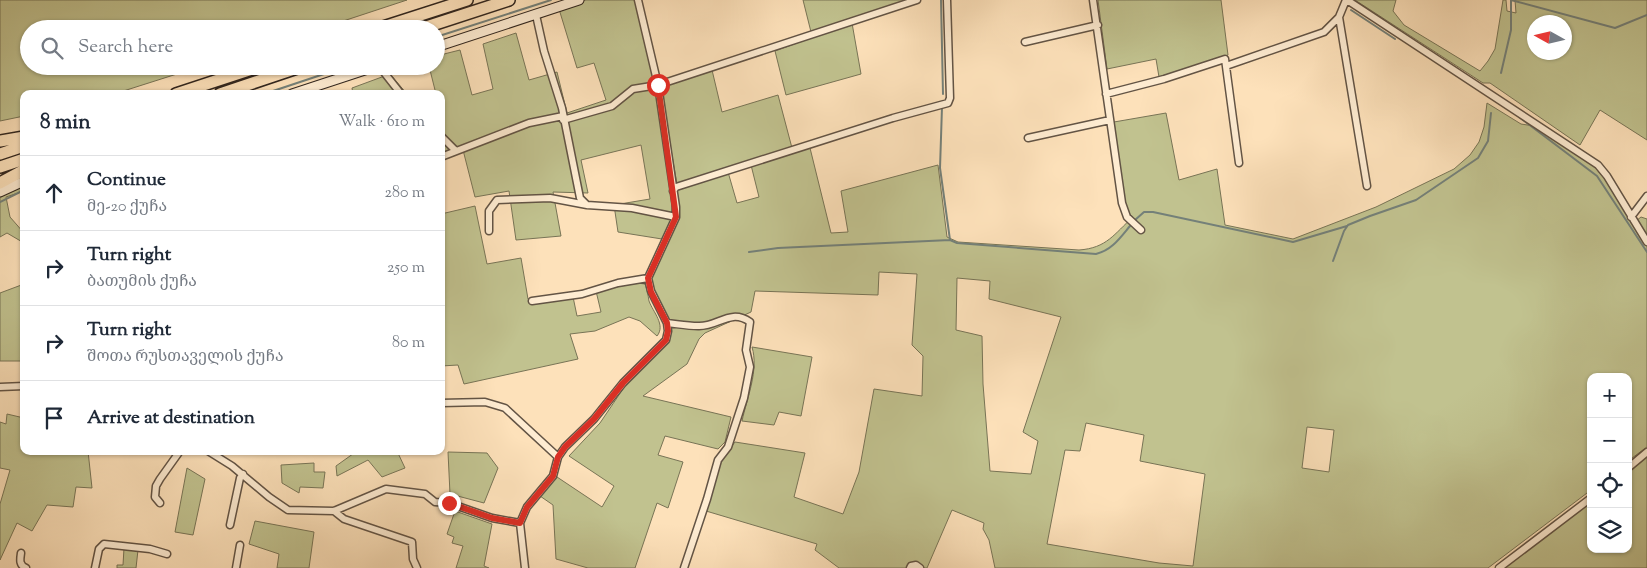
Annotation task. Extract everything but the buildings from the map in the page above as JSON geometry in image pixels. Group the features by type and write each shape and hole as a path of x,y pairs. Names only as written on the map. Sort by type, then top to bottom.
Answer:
{"highway":[{"path":"405,20 467,0"},
{"path":"445,21 509,0"},
{"path":"188,90 234,75"},
{"path":"232,90 276,75"},
{"path":"0,141 20,138"},
{"path":"0,154 20,147"},
{"path":"0,167 20,160"},
{"path":"0,183 20,172"}],"street":[{"path":"445,44 579,0"},
{"path":"526,568 520,523 527,507 553,476 558,457 565,447 594,419 623,383 666,340 668,331 667,323 651,292 648,278 676,217 658,85 638,0"},
{"path":"445,155 530,123 563,118 612,106 633,89 658,85 917,0"},
{"path":"673,191 676,187 892,118 948,103 950,98 947,0"},
{"path":"1093,0 1122,203 1128,217 1141,230"},
{"path":"1226,66 1324,32 1340,17 1347,0 1598,165 1607,176 1647,242"},
{"path":"536,15 563,118 580,198 587,205"},
{"path":"1340,17 1367,186"},
{"path":"1025,42 1098,25"},
{"path":"1106,94 1164,79 1225,59 1239,163"},
{"path":"304,90 350,75"},
{"path":"385,75 398,90"},
{"path":"1028,138 1110,120"},
{"path":"445,140 456,151"},
{"path":"0,192 20,183"},
{"path":"1631,217 1647,196"},
{"path":"490,231 490,211 497,200 550,198 587,205 618,206 676,217"},
{"path":"532,301 582,294 648,278"},
{"path":"667,323 699,327 733,316 744,318 750,322 746,350 750,367 744,398 728,447 718,460 684,568"},
{"path":"0,387 20,386"},
{"path":"445,403 485,402 504,408 558,457"},
{"path":"1632,465 1647,452"},
{"path":"160,504 155,497 156,486 179,455"},
{"path":"214,455 243,474 269,497 288,510 334,511 386,489 425,494 435,502 449,503 492,518 520,523"},
{"path":"230,525 240,478 243,474"},
{"path":"1498,568 1587,501"},
{"path":"334,511 344,519 412,542 413,558 417,568"},
{"path":"95,568 99,549 104,544 150,549 167,554"},
{"path":"236,568 240,545"},
{"path":"21,553 20,562 26,568"},
{"path":"910,567 916,565 920,568"}],"green space":[{"path":"0,0 407,0 346,20 20,20 20,75 174,75 127,90 20,90 20,117 0,121"},
{"path":"586,0 635,0 657,89 671,180 672,217 662,239 618,232 614,205 650,199 641,145 581,160 588,193 553,192 561,236 516,240 509,191 475,197 462,146 445,152 445,90 435,90 431,75 445,75 445,54 460,50 472,95 493,89 483,44 516,33 529,80 557,72 567,113 606,100 594,63 577,68 559,9"},
{"path":"803,0 913,0 811,32"},
{"path":"1098,0 1221,0 1228,55 1159,77 1156,59 1107,69"},
{"path":"1355,0 1396,0 1393,11 1404,25 1480,71 1495,49 1503,0 1506,0 1507,11 1516,13 1515,0 1647,0 1647,140 1600,110 1580,145 1490,83 1483,83"},
{"path":"852,23 861,74 786,95 775,51"},
{"path":"712,70 722,112 778,95 792,148 677,184 660,87"},
{"path":"391,75 404,90 352,90 352,88"},
{"path":"1487,103 1521,124 1534,126 1592,164 1609,184 1632,224 1641,217 1647,219 1647,447 1632,458 1632,373 1587,373 1587,493 1488,568 995,568 989,540 983,529 984,523 952,510 927,568 839,568 815,550 817,544 706,511 720,462 735,442 805,453 794,497 843,514 859,472 874,389 922,396 923,356 912,345 917,274 879,272 878,295 755,291 751,312 705,333 699,339 687,364 643,396 731,417 725,442 718,449 665,436 658,455 683,462 668,508 657,503 635,568 588,568 556,559 553,505 540,496 557,477 602,507 614,486 569,456 600,423 627,383 657,350 669,330 654,294 650,278 677,219 679,208 677,189 728,172 737,203 759,197 751,165 810,148 831,233 848,232 841,191 938,165 947,237 958,242 1079,250 1089,249 1109,239 1133,217 1128,213 1124,198 1114,122 1166,113 1179,180 1217,169 1225,225 1293,239 1376,207 1454,169 1470,155 1479,142 1484,127","holes":["957,278 990,281 989,299 1061,317 1023,432 1038,441 1031,474 990,471 983,384 982,336 956,330","1086,423 1144,435 1140,461 1205,474 1193,566 1159,563 1047,544 1065,450 1080,451","1307,427 1334,430 1329,472 1302,468"]},
{"path":"20,188 20,192 6,197 10,217 20,228 20,241 7,233 0,237 0,197"},
{"path":"475,206 487,264 521,258 528,299 572,292 577,316 601,312 596,291 637,283 645,284 649,301 658,318 660,327 657,336 640,321 629,317 595,331 570,334 578,359 464,384 458,365 445,366 445,213"},
{"path":"20,286 20,361 0,361 0,293"},
{"path":"752,347 812,357 801,416 779,412 774,425 742,421 753,374 754,356"},
{"path":"7,414 20,417 20,455 88,455 92,488 76,487 73,507 47,505 32,531 17,523 0,560 0,504 10,470 0,468 0,422 6,424"},
{"path":"448,452 487,453 498,468 484,503 450,494"},
{"path":"351,455 399,455 405,468 382,477 368,460 337,476 336,466"},
{"path":"1647,457 1647,568 1503,568 1587,503 1587,553 1632,553 1632,468"},
{"path":"314,463 314,472 325,472 323,488 300,487 299,493 282,483 281,465"},
{"path":"187,468 205,479 193,535 175,532"},
{"path":"455,511 492,524 484,566 489,568 456,568 463,546 452,543 454,537 447,534"},
{"path":"255,521 314,532 309,568 277,568 279,554 249,544"},
{"path":"124,548 138,550 136,568 117,568 117,565 123,565"}],"waterway":[{"path":"445,34 551,0"},
{"path":"941,0 943,94"},
{"path":"1511,0 1615,28 1647,15"},
{"path":"1501,73 1511,30 1511,0"},
{"path":"1351,10 1395,39"},
{"path":"276,90 321,75"},
{"path":"749,252 778,248 950,240 940,168 942,107"},
{"path":"1333,261 1348,225 1416,200 1478,158 1488,141 1491,113"},
{"path":"1519,117 1597,176 1647,252"},
{"path":"0,202 20,192"},
{"path":"1135,220 1144,212 1153,212 1293,242 1347,226"},
{"path":"950,240 957,243 1096,254 1111,247 1130,226"}],"route":[{"path":"449,503 492,518 520,523 527,507 553,476 558,457 565,447 594,419 623,383 666,340 667,323 651,292 648,278 676,217 658,85"}]}
